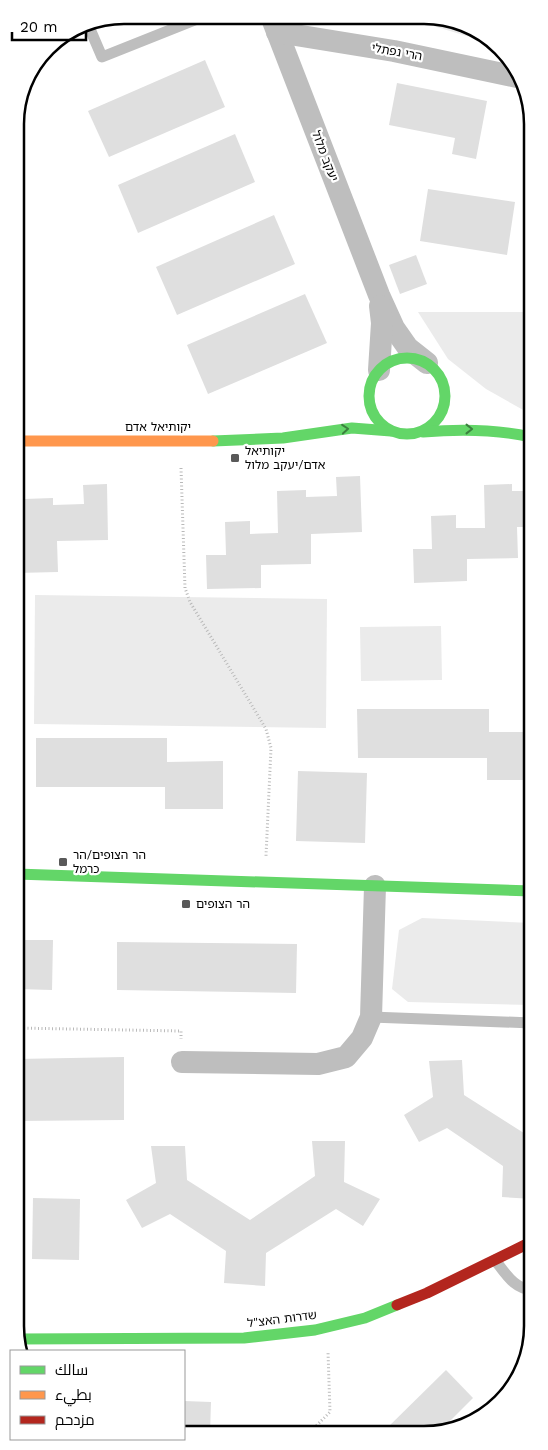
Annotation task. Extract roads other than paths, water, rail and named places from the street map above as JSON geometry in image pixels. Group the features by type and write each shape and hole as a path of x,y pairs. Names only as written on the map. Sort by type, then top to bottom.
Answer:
{"street":[{"name":"הרי נפתלי","path":"274,24 511,75"},
{"name":"יעקב מלול","path":"274,24 379,295 394,328 408,348 427,363"},
{"name":"יעקב מלול","path":"375,375 382,323 379,295"},
{"path":"355,403 375,375 391,360 400,358 414,358 427,363 437,371 458,400"},
{"path":"375,375 368,394 370,407 375,418 384,428 391,431 410,435 467,428 524,435"},
{"path":"423,432 437,421 444,410 446,397 444,383"},
{"path":"484,418 516,433"},
{"name":"יקותיאל אדם","path":"300,435 331,420"},
{"name":"יקותיאל אדם","path":"24,441 236,441 352,428 391,431"},
{"path":"24,874 524,891"},
{"path":"182,1062 318,1064 346,1057 362,1038 371,1017 375,886"},
{"name":"שדרות האצ\"ל","path":"25,1339 244,1338 314,1330 365,1318 427,1293 524,1246"}],"lane":[{"path":"90,30 102,57 185,24"},
{"path":"371,1017 524,1023"},
{"path":"495,1260 514,1285 524,1289"}],"place":[{"name":"יקותיאל אדם/יעקב מלול","path":"235,458"},
{"name":"הר הצופים/הר כרמל","path":"63,862"},
{"name":"הר הצופים","path":"186,904"}]}
